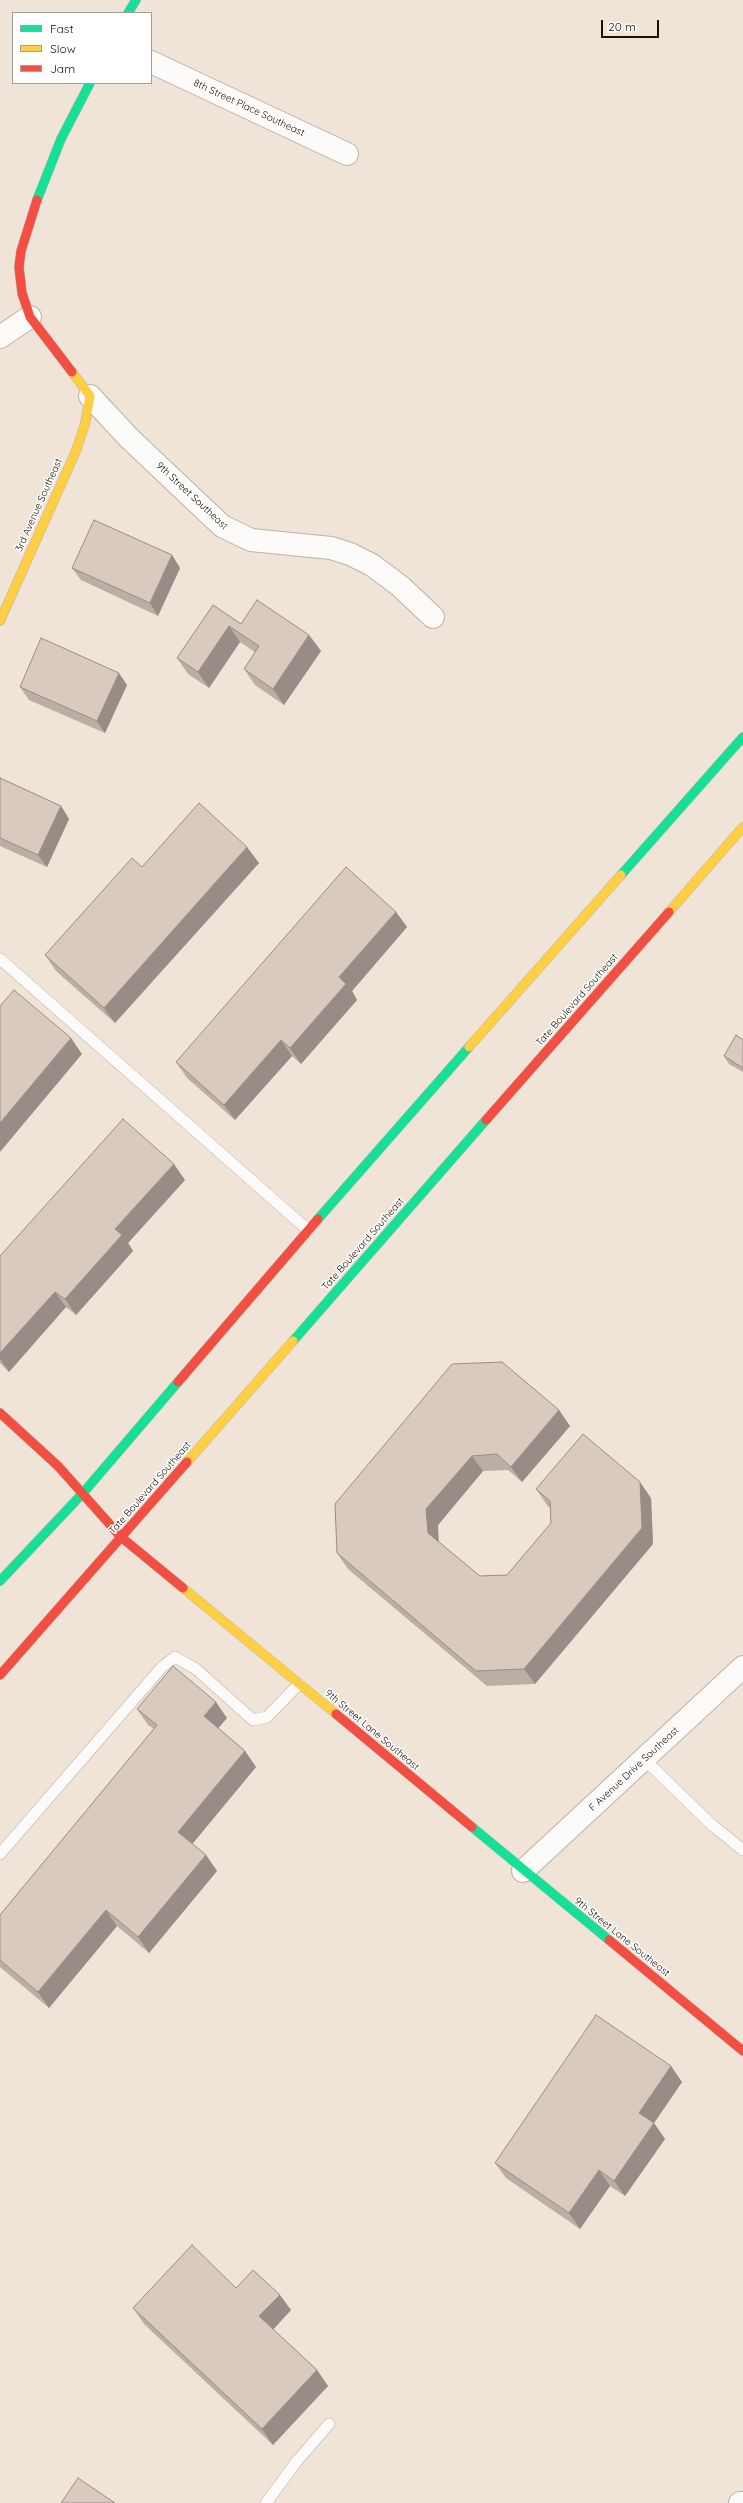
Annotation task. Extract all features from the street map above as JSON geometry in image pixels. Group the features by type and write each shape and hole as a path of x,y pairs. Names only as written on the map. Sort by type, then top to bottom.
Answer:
{"main road":[{"path":"129,12 136,0"},
{"path":"30,317 22,293 19,267 21,250 43,180 61,139 89,84"},
{"name":"9th Street Southeast","path":"30,317 90,396"},
{"name":"3rd Avenue Southeast","path":"0,621 76,451 85,424 90,396"},
{"path":"0,1581 83,1493 308,1230 743,737"},
{"name":"Tate Boulevard Southeast","path":"0,1675 743,827"},
{"name":"9th Street Lane Southeast","path":"0,1413 58,1466 122,1537 743,2051"}],"street":[{"name":"8th Street Place Southeast","path":"152,62 347,154"},
{"path":"0,337 30,317"},
{"name":"9th Street Southeast","path":"90,396 129,438 222,526 250,540 331,548 350,554 372,565 400,586 432,617"},
{"name":"F Avenue Drive Southeast","path":"524,1871 645,1760 743,1666"}],"lane":[{"path":"0,959 308,1230"},
{"path":"0,1854 162,1667 175,1658 196,1669 253,1720 267,1717 299,1684"},
{"path":"645,1760 712,1825 743,1850"},
{"path":"266,2503 297,2461 329,2424"}],"building":[{"path":"94,520 172,555 150,603 72,568"},
{"path":"257,600 309,635 273,689 244,669 259,646 229,626 198,672 177,658 213,605 241,624"},
{"path":"41,638 119,673 97,721 20,687"},
{"path":"0,778 61,806 38,855 0,838"},
{"path":"199,803 247,847 104,1008 45,955 132,858 142,867"},
{"path":"346,867 396,912 339,977 346,984 290,1048 281,1040 224,1105 176,1062"},
{"path":"14,990 71,1038 0,1123 0,1006"},
{"path":"736,1035 743,1040 743,1068 724,1056"},
{"path":"123,1119 174,1164 115,1229 122,1235 65,1299 55,1292 0,1353 0,1256"},
{"path":"502,1362 559,1410 511,1467 497,1454 472,1456 426,1509 428,1533 480,1576 507,1575 551,1523 550,1501 536,1489 583,1434 640,1482 642,1528 524,1669 476,1671 337,1553 335,1504 452,1364"},
{"path":"173,1666 216,1702 204,1716 245,1751 178,1832 206,1855 138,1937 106,1910 38,1992 0,1960 0,1915 157,1725 137,1709"},
{"path":"596,2015 671,2066 639,2113 654,2123 614,2181 599,2170 569,2213 495,2163"},
{"path":"192,2245 236,2288 253,2270 280,2295 259,2316 317,2370 262,2429 133,2308"},
{"path":"78,2478 115,2503 61,2503"}],"traffic: fast":[{"path":"129,12 136,0"},
{"path":"37,200 61,139 89,84"},
{"path":"621,875 743,737"},
{"path":"318,1219 469,1047"},
{"path":"293,1341 486,1120"},
{"path":"0,1581 83,1493 178,1382"},
{"path":"472,1827 609,1940"}],"traffic: slow":[{"path":"0,621 76,451 85,424 90,396 72,372"},
{"path":"669,912 743,827"},
{"path":"469,1047 621,875"},
{"path":"187,1462 293,1341"},
{"path":"183,1588 336,1714"}],"traffic: jam":[{"path":"37,200 21,251 19,267 22,293 30,317 72,372"},
{"path":"486,1120 669,912"},
{"path":"178,1382 318,1219"},
{"path":"0,1413 58,1466 121,1537 183,1588"},
{"path":"0,1675 187,1462"},
{"path":"336,1714 472,1827"},
{"path":"609,1940 743,2051"}]}
